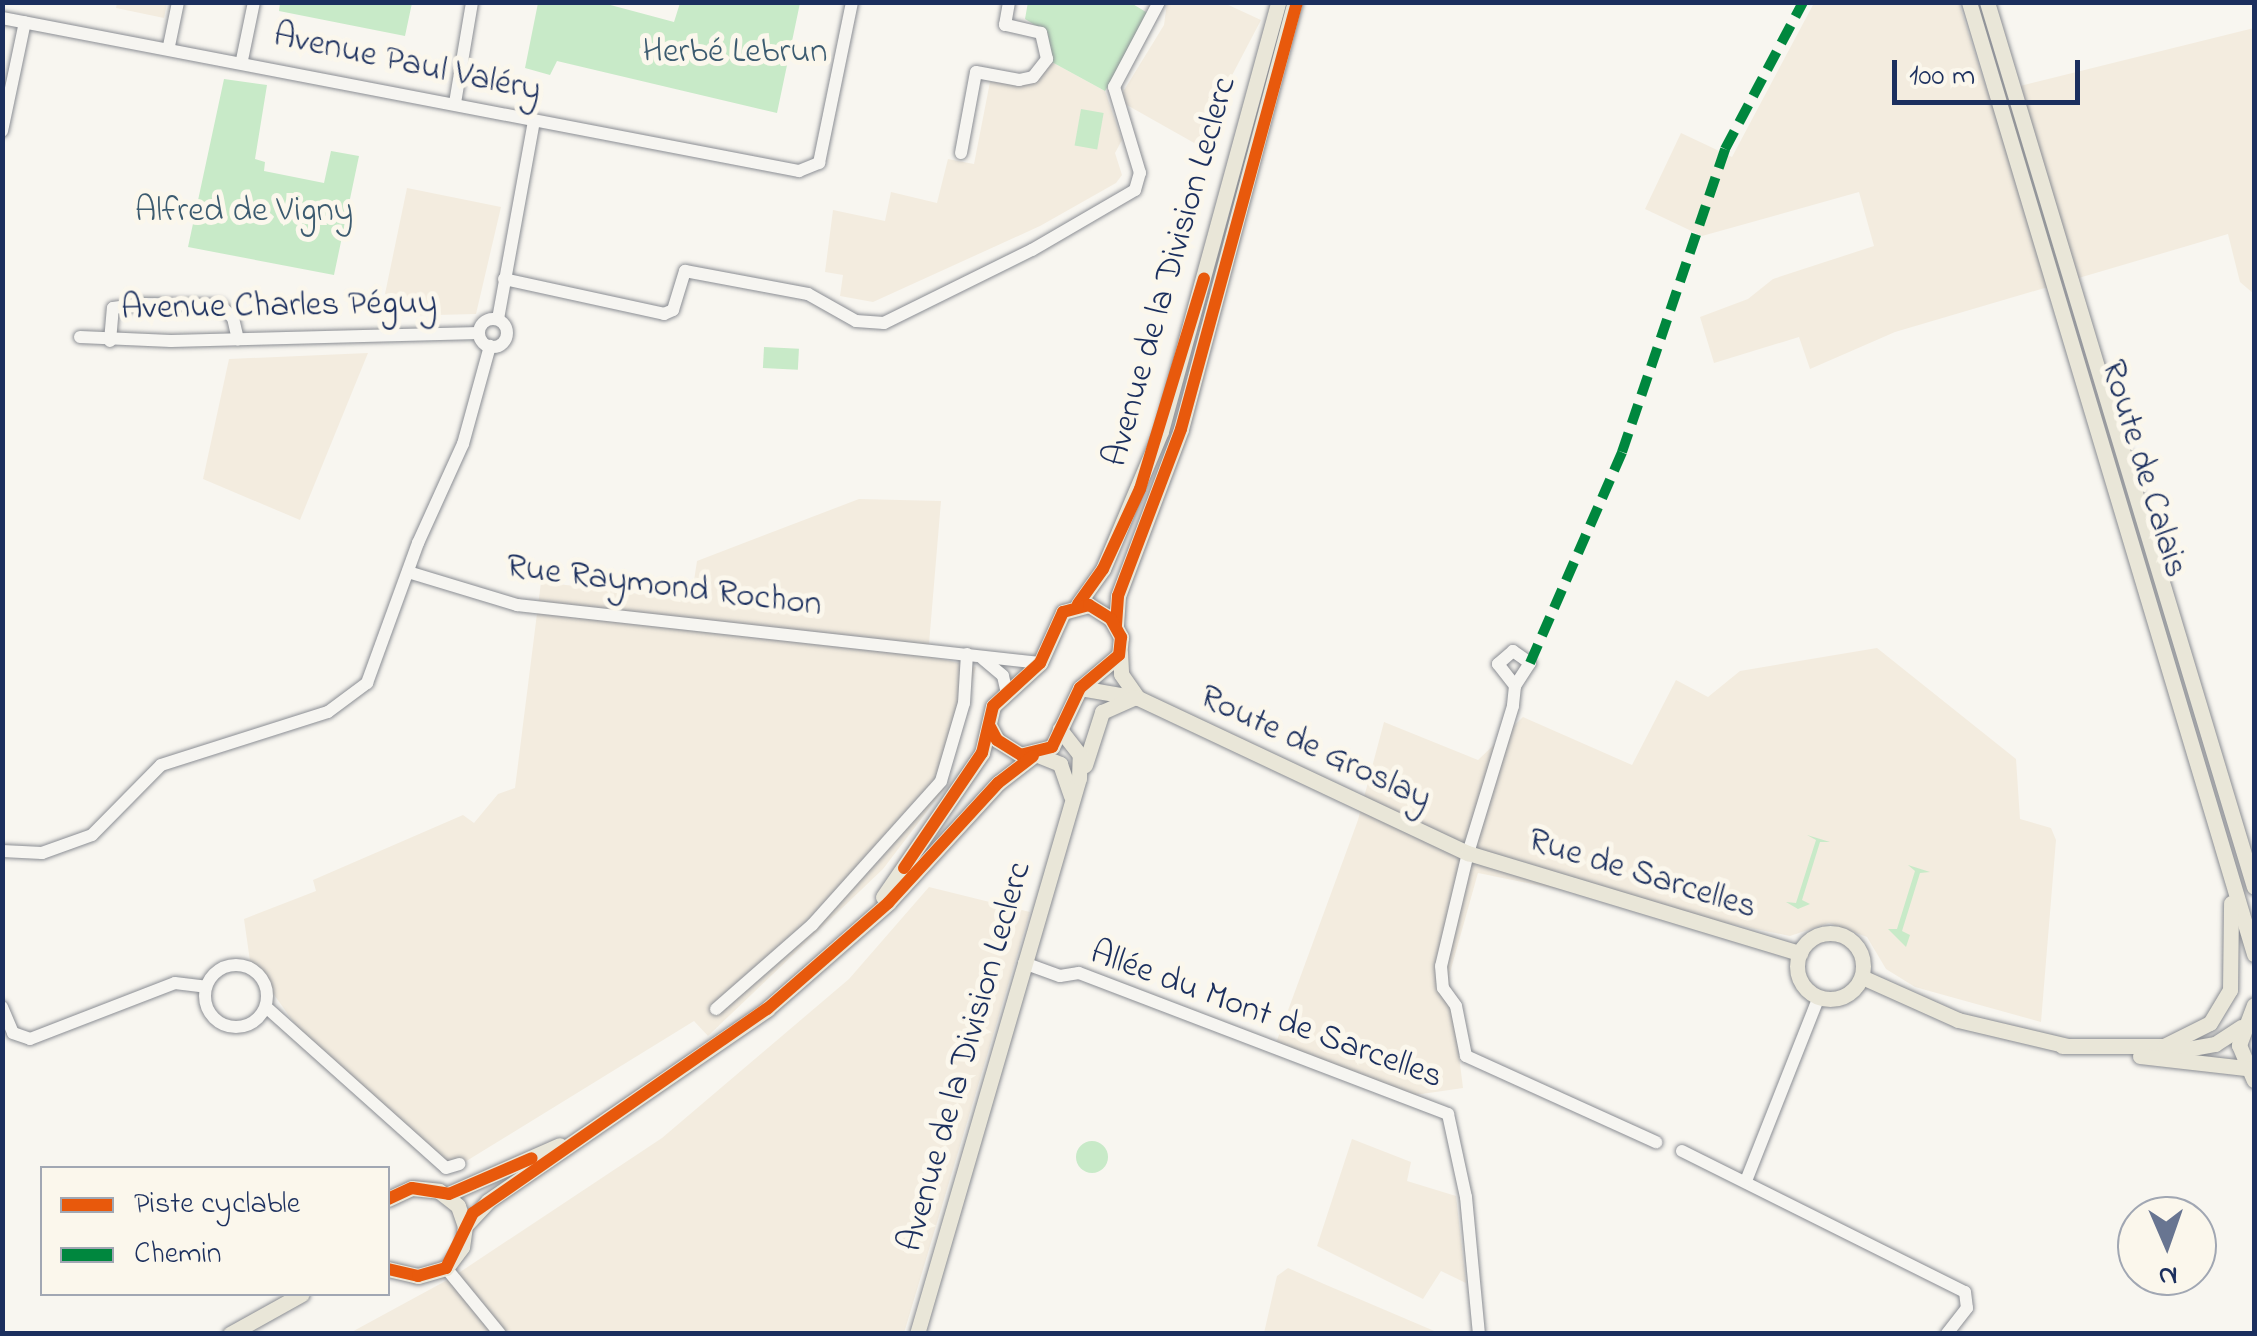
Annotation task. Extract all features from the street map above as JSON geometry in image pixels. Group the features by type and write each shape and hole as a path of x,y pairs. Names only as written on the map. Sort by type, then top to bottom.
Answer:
{"main road":[{"name":"Avenue de la Division Leclerc","path":"1120,652 1116,625 1118,596 1181,429 1296,2"},
{"name":"Route de Calais","path":"1969,2 2254,954"},
{"name":"Route de Calais","path":"1988,2 2254,887"},
{"name":"Avenue de la Division Leclerc","path":"1040,664 1060,617 1078,604 1103,568 1161,431 1275,8"},
{"path":"1078,604 1100,609 1116,625"},
{"path":"391,1268 428,1275 446,1268 462,1246 465,1226 479,1208 728,1040 913,879 998,783 1054,744 1080,688 1120,652"},
{"path":"1120,652 1122,674 1138,698"},
{"path":"866,920 973,767 990,727 993,706 1040,664"},
{"name":"Route de Groslay","path":"1080,688 1138,698 1468,853"},
{"name":"Avenue de la Division Leclerc","path":"917,1334 1071,796 1102,712 1138,698"},
{"path":"990,727 1005,746 1060,764 1071,796"},
{"path":"1060,728 1080,755 1080,778"},
{"path":"2062,1046 2164,1046 2203,1029 2225,1004 2235,926 2206,786"},
{"name":"Rue de Sarcelles","path":"1468,853 1800,953"},
{"path":"1824,934 1845,936 1859,949 1862,977 1840,998 1819,998 1802,984 1800,953 1824,934"},
{"path":"1862,977 1958,1020 2062,1046 2151,1056 2250,1074 2241,1027"},
{"path":"2151,1056 2215,1044 2241,1027 2254,1004"},
{"path":"390,1199 412,1188 446,1195 600,1126"},
{"path":"446,1195 465,1226"},
{"path":"230,1334 298,1296"}],"street":[{"path":"169,46 178,2"},
{"path":"242,60 254,2"},
{"path":"455,104 472,2"},
{"name":"Avenue Paul Valéry","path":"2,18 242,60 799,171 819,163 852,2"},
{"path":"961,153 976,72 1019,80 1033,77 1046,58 1041,32 1005,25 1008,2"},
{"path":"504,279 664,314 673,310 685,271 808,294 856,321 884,323 1032,250 1136,190 1140,173 1114,87 1160,2"},
{"path":"2,131 25,22"},
{"path":"2,851 42,853 92,835 161,764 340,706 378,665 408,572 463,444 490,346 506,338 498,319 534,120"},
{"path":"110,341 113,308 142,304 220,305 233,318 238,338"},
{"path":"490,346 478,333 484,321 498,319"},
{"name":"Avenue Charles Péguy","path":"80,337 110,341 478,333"},
{"name":"Rue Raymond Rochon","path":"408,572 517,605 1040,664"},
{"path":"716,1009 812,926 941,781 964,703 972,655 998,669 1006,694"},
{"path":"1515,686 1468,853 1440,978 1456,1006 1466,1056 1656,1142"},
{"name":"Allée du Mont de Sarcelles","path":"1024,963 1060,976 1079,973 1448,1114 1470,1228 1478,1334"},
{"path":"266,1007 244,1026 224,1025 210,1013 206,988 217,971 246,966 262,978 266,1007 446,1168 458,1164"},
{"path":"2,1007 13,1033 30,1039 175,983 206,988"},
{"path":"1746,1181 1819,998"},
{"path":"1682,1151 1965,1292 1967,1308 1947,1334"},
{"path":"446,1268 500,1334"}],"shaded area":[{"path":"117,2 167,3 164,18 116,8"},
{"path":"1167,3 1224,3 1261,20 1196,144 1118,100 1164,25"},
{"path":"1814,3 1959,3 1988,94 2254,28 2254,294 2240,282 2228,234 1895,332 1810,369 1799,337 1714,363 1700,317 1748,299 1773,279 1874,246 1859,192 1702,236 1645,209 1681,133 1732,157"},
{"path":"1050,61 1105,91 1122,140 1115,153 1122,175 1116,183 1040,226 873,302 840,296 843,275 825,272 833,210 885,221 891,192 937,203 948,159 974,164 990,82 1032,83"},
{"path":"407,188 501,207 476,314 396,316 400,298 385,294"},
{"path":"368,353 300,520 203,479 229,359"},
{"path":"859,499 941,501 928,656 976,667 944,789 883,869 708,1036 694,1021 455,1168 302,1034 250,961 244,919 316,891 313,880 463,815 474,823 498,794 515,788 541,582 691,600 697,561"},
{"path":"1877,648 2016,759 2020,819 2051,828 2056,840 2041,1022 1915,987 1886,969 1867,937 1829,923 1790,936 1478,873 1449,976 1463,1088 1401,1097 1276,1043 1358,820 1384,722 1478,760 1523,717 1632,765 1676,680 1708,697 1740,671"},
{"path":"929,887 1030,912 904,1333 348,1334 451,1278 662,1138 849,979"},
{"path":"1352,1139 1411,1162 1407,1181 1456,1196 1466,1283 1441,1271 1423,1299 1317,1246"},
{"path":"1288,1268 1439,1333 1264,1333 1277,1276"}],"green space":[{"path":"280,2 412,3 405,36 279,11"},
{"path":"1028,2 1131,3 1151,15 1105,91 1050,61 1048,33 1025,19"},
{"name":"Herbé Lebrun","path":"538,3 603,3 674,22 680,3 800,3 777,113 557,61 550,75 525,68"},
{"name":"Alfred de Vigny","path":"224,79 267,85 255,159 265,162 264,171 324,183 331,151 359,156 334,275 188,247"},
{"path":"1081,109 1104,113 1097,149 1075,145"},
{"path":"764,347 799,349 798,370 763,368"},
{"path":"1807,835 1830,842 1820,842 1802,900 1810,904 1798,909 1786,902 1796,903 1816,840"},
{"path":"1908,865 1930,872 1920,873 1902,931 1910,935 1906,947 1888,929 1897,929 1915,871"},
{"path":"1092,1141 1103,1146 1108,1157 1103,1168 1092,1173 1081,1168 1076,1157 1081,1146"}],"marked path":[{"path":"1530,663 1622,452 1725,149 1803,2"}],"cycle path":[{"path":"1116,625 1118,596 1181,429 1297,2"},
{"path":"1078,604 1103,569 1140,489 1204,278"},
{"path":"904,868 982,753 993,706 1040,663 1063,612 1089,605 1111,619 1121,637 1119,655 1080,688 1052,747 1021,755 997,740 990,727"},
{"path":"390,1269 418,1276 446,1268 473,1213 767,1009 888,903 998,783 1033,756"},
{"path":"390,1198 412,1188 449,1194 532,1158"}]}
